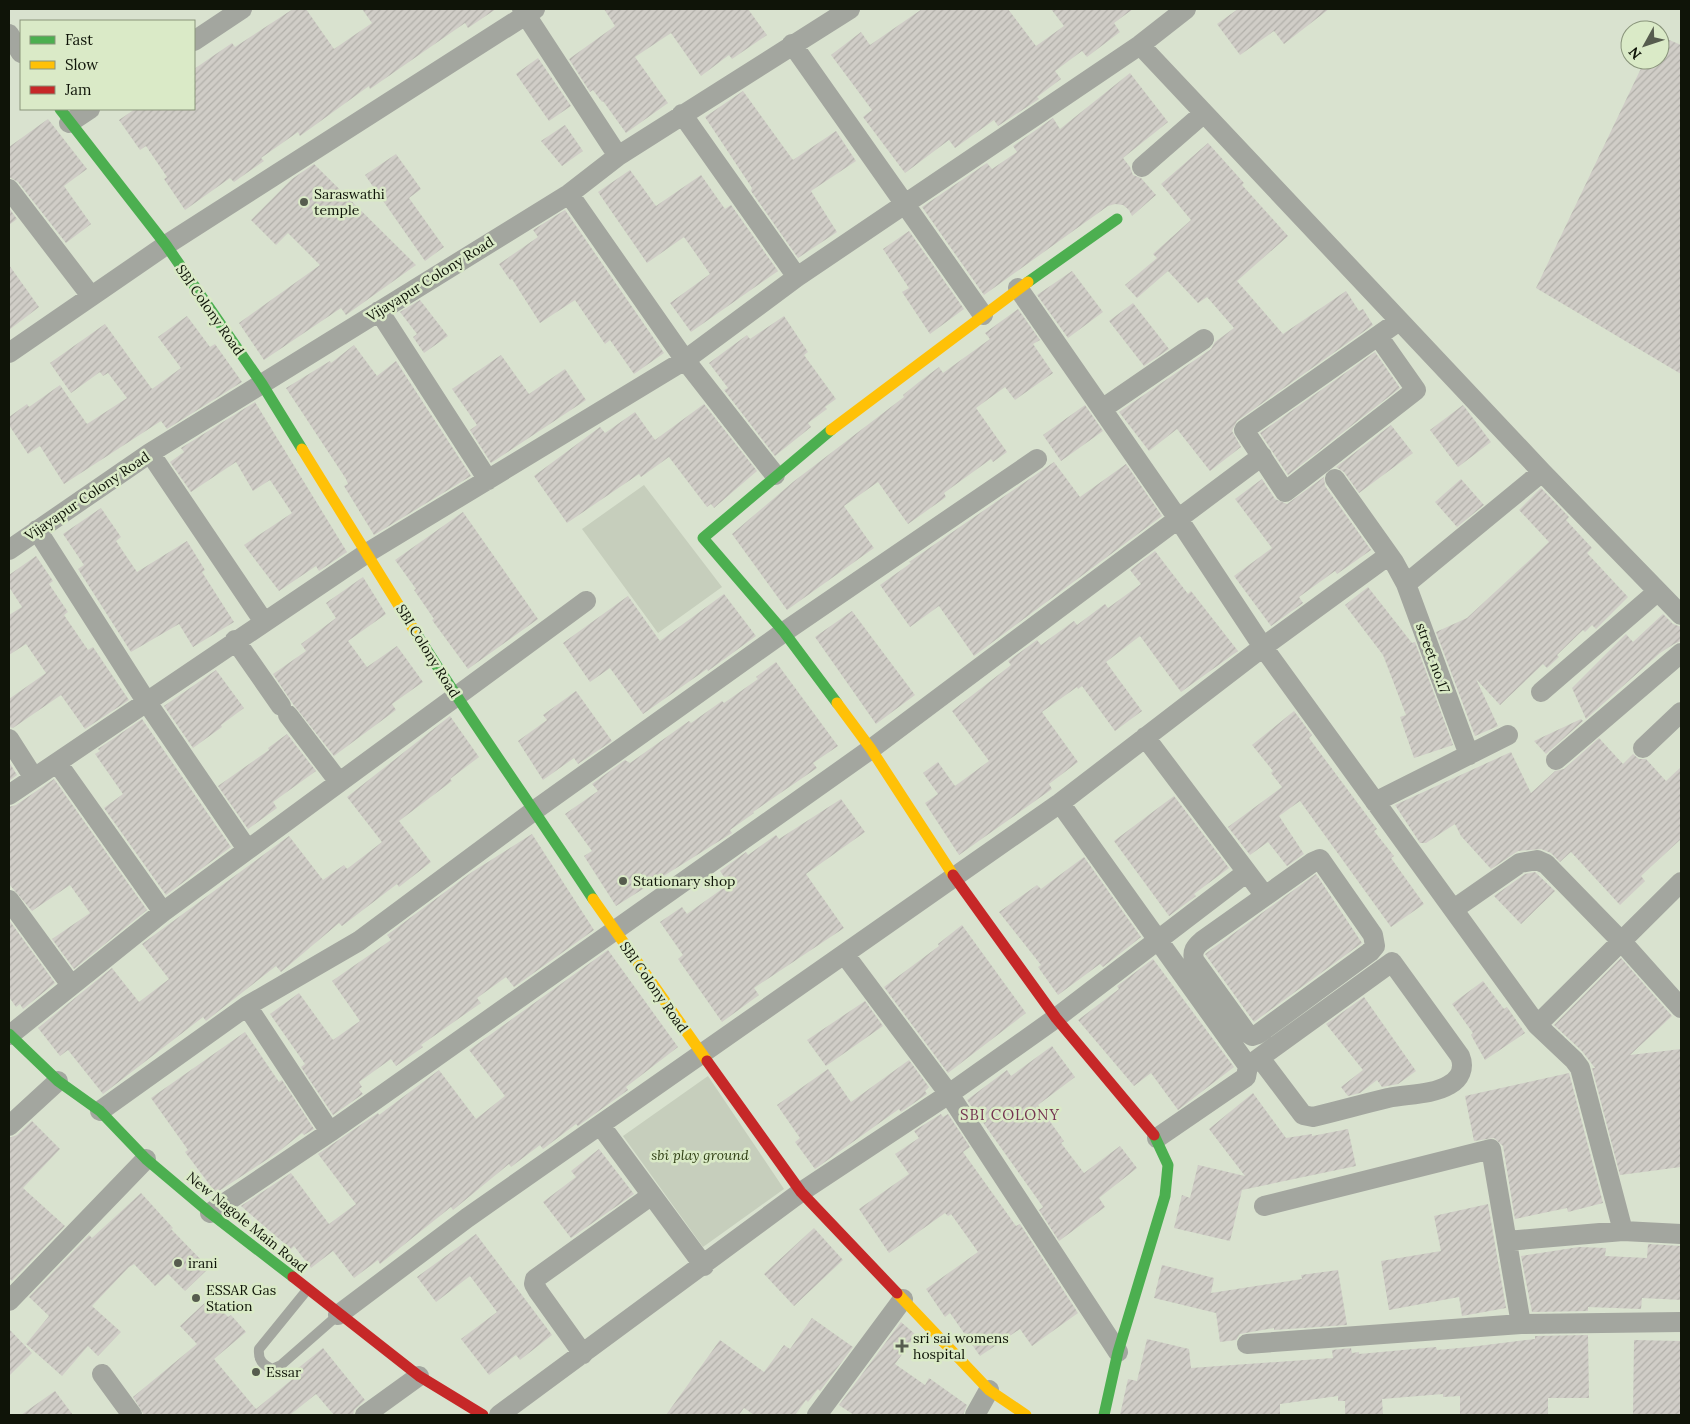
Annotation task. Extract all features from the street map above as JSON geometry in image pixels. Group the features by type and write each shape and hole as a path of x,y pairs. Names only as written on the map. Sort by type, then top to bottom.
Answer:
{"street":[{"path":"195,40 242,9"},
{"name":"Vijayapur Colony Road","path":"9,550 150,453 569,194 618,156 850,9"},
{"path":"9,795 58,764 235,640 367,553 685,360 797,277 904,202 1140,45 1186,9"},
{"path":"9,353 166,245 528,11 618,156"},
{"path":"9,34 20,51"},
{"path":"792,44 983,315"},
{"path":"1140,45 1416,340 1681,615"},
{"path":"64,116 86,110"},
{"path":"1142,167 1204,113"},
{"path":"682,114 797,277"},
{"name":"SBI Colony Road","path":"64,116 166,245 262,384 455,696 535,810 613,930 801,1192 990,1390 1026,1415"},
{"path":"9,189 91,296"},
{"path":"569,194 685,360 775,475"},
{"path":"1104,1415 1118,1352 1165,1196 1168,1165 1158,1138 1056,1018 954,876 871,749 784,632 703,538 775,475 1018,288 1117,219"},
{"path":"1018,288 1179,520 1263,647 1537,1025 1580,1068 1623,1231"},
{"path":"378,311 488,480"},
{"path":"1378,336 1416,390 1285,492 1244,430 1398,321"},
{"path":"1102,409 1204,339"},
{"path":"1393,358 1416,340"},
{"path":"150,453 264,622"},
{"path":"210,1213 330,1132 871,749 1262,456"},
{"path":"100,1111 247,1006 359,941 535,810 784,632 1037,459"},
{"path":"1406,584 1542,472"},
{"name":"street no.17","path":"1336,479 1391,558 1406,584 1469,756"},
{"path":"37,530 146,701 247,849"},
{"path":"338,1315 467,1218 703,1055 1060,803 1263,647 1391,558"},
{"path":"1541,692 1657,592"},
{"path":"9,1034 162,912 586,601"},
{"path":"235,640 284,711 339,782"},
{"path":"1556,760 1681,653"},
{"path":"1644,748 1681,712"},
{"path":"1375,802 1508,735"},
{"path":"1145,737 1265,896"},
{"path":"9,740 34,778"},
{"path":"58,764 162,912"},
{"path":"1060,803 1158,940 1254,1062 1303,1115 1313,1117 1388,1098 1437,1090 1450,1085 1462,1072 1464,1065 1460,1056 1392,962 1254,1062 1246,1077 1158,1138"},
{"path":"1320,859 1374,936 1375,946 1370,952 1258,1034 1252,1036 1246,1032 1194,960 1192,954 1195,947 1202,942 1320,859"},
{"path":"1454,909 1520,863 1538,860 1546,864 1622,942 1681,1008"},
{"path":"499,1415 704,1266 801,1192 949,1094 1056,1018 1247,872"},
{"path":"1537,1025 1681,882"},
{"path":"9,900 71,985"},
{"path":"1185,919 1202,942"},
{"path":"845,955 949,1094 1118,1352"},
{"path":"247,1006 330,1132"},
{"name":"New Nagole Main Road","path":"9,1034 58,1081 100,1111 146,1159 210,1213 338,1315 419,1376 482,1415"},
{"path":"9,1126 58,1081"},
{"path":"601,1126 704,1266"},
{"path":"1264,1206 1490,1149 1521,1324"},
{"path":"9,1301 146,1159"},
{"path":"583,1354 538,1291 535,1279 652,1195"},
{"path":"1507,1241 1623,1231 1681,1234"},
{"path":"817,1415 903,1299"},
{"path":"1247,1344 1521,1324 1681,1322"},
{"path":"102,1374 125,1413"},
{"path":"366,1415 419,1376"},
{"path":"974,1415 990,1390"}],"lane":[{"path":"306,1290 258,1349 258,1358 264,1365 272,1369 281,1366 338,1315"}],"green space":[{"path":"644,485 722,587 658,633 582,529"},
{"name":"sbi play ground","path":"708,1076 784,1189 703,1247 623,1136"}],"building":[{"path":"293,9 306,9 334,49 372,23 362,9 496,9 468,28 465,23 370,89 369,86 300,136 298,132 261,158 264,161 234,182 230,178 185,210 164,179 167,177 146,146 140,150 119,120 134,110 195,110 195,68 232,43 235,47"},
{"path":"604,9 748,9 767,35 732,59 729,55 701,76 671,33 635,57 668,103 626,133 603,101 593,90 590,92 569,59 615,26"},
{"path":"922,9 1008,9 1036,46 1064,26 1051,9 1133,9 1114,23 1120,32 1087,57 1082,51 1055,71 1061,79 1037,97 1039,99 998,126 994,120 955,148 949,140 905,173 863,117 872,110 831,55 861,32 870,45"},
{"path":"1238,9 1329,9 1284,44 1274,31 1240,55 1217,24"},
{"path":"1670,40 1681,45 1681,374 1536,288 1640,70 1670,70"},
{"path":"538,58 571,106 549,121 516,74"},
{"path":"1130,73 1168,122 1123,158 1133,175 1141,178 1156,195 1132,216 1123,205 1115,204 1108,206 984,295 922,207 987,163 992,169 1017,152 1013,146 1053,118 1060,129"},
{"path":"743,91 793,160 836,131 856,161 811,191 837,232 798,258 751,191 752,188 705,117"},
{"path":"48,119 87,169 64,186 91,224 66,243 18,182 9,177 9,147"},
{"path":"565,125 583,151 562,166 541,141"},
{"path":"1208,143 1244,183 1242,185 1288,236 1237,281 1283,334 1346,291 1359,311 1363,309 1373,325 1237,421 1232,431 1241,447 1210,471 1177,429 1149,451 1119,412 1211,349 1215,342 1234,328 1207,297 1198,303 1168,271 1137,298 1125,285 1157,258 1153,254 1191,220 1161,184"},
{"path":"396,154 421,189 409,198 444,247 425,261 365,175"},
{"path":"314,164 416,265 346,315 341,308 264,360 239,323 320,265 288,233 276,245 251,220 292,179"},
{"path":"630,170 656,206 701,175 725,209 731,205 778,271 691,332 670,303 710,274 684,237 647,263 598,192"},
{"path":"9,208 17,219 9,225"},
{"path":"565,210 664,353 634,374 610,340 605,344 575,300 540,323 512,279 510,280 499,264 538,237 533,230"},
{"path":"909,231 964,309 930,334 902,292 909,288 883,249"},
{"path":"9,265 39,307 9,330"},
{"path":"1072,271 1103,312 1068,338 1037,295"},
{"path":"420,300 448,336 424,353 413,337 417,334 400,312"},
{"path":"1133,303 1169,349 1144,366 1109,321"},
{"path":"1018,309 1040,340 1033,344 1053,373 1015,400 1005,387 976,408 1007,452 993,462 991,459 944,493 946,497 908,524 878,482 844,506 874,548 787,610 732,534 793,482 904,397 903,395 919,382 939,367 943,373 990,339 985,333"},
{"path":"187,316 210,347 215,344 242,382 167,429 161,421 64,484 40,446 28,454 9,425 9,417 27,404 29,407 60,385 87,424 127,398 108,373 103,376 100,372 71,393 50,363 105,324 152,389 181,368 158,337"},
{"path":"784,316 808,352 804,355 836,399 825,407 827,409 808,423 811,427 775,456 724,390 728,388 709,363 747,335 750,339"},
{"path":"354,345 377,376 396,361 471,476 374,535 344,486 348,484 346,479 286,388 330,361 331,363"},
{"path":"1375,352 1400,388 1288,475 1260,433"},
{"path":"501,355 529,394 565,369 586,400 491,463 470,430 477,425 452,389"},
{"path":"255,402 347,552 319,571 316,566 279,591 244,545 292,513 270,480 253,491 236,462 191,492 170,462 184,452 181,448"},
{"path":"704,404 757,471 714,508 711,504 707,507 669,457 641,477 639,474 567,523 534,476 600,427 605,433 635,412 655,440"},
{"path":"1085,405 1103,431 1061,461 1043,435"},
{"path":"1463,405 1491,442 1458,467 1430,430"},
{"path":"1391,425 1413,453 1359,493 1344,472 1336,467"},
{"path":"1054,462 1080,497 1126,464 1162,516 974,656 939,606 910,627 880,585 911,563 909,562"},
{"path":"1324,477 1325,486 1371,550 1337,574 1335,571 1299,597 1303,603 1271,626 1234,576 1272,548 1235,499 1262,479 1275,499 1287,504"},
{"path":"1461,479 1484,505 1457,527 1435,502"},
{"path":"1541,488 1569,517 1566,520 1592,548 1587,553 1628,597 1596,629 1592,625 1585,632 1583,630 1557,655 1559,657 1547,668 1543,664 1500,705 1476,679 1498,726 1475,736 1436,632 1467,618 1549,542 1519,510"},
{"path":"101,508 121,537 116,541 137,572 187,541 205,570 202,572 234,622 193,647 179,624 131,652 78,569 84,565 63,534"},
{"path":"463,512 538,619 468,669 432,620 434,619 414,590 416,589 395,560"},
{"path":"1155,551 1188,594 1191,591 1238,651 1181,692 1140,636 1106,662 1142,711 1115,731 1082,686 1078,689 1077,687 1042,712 1078,762 1049,784 1052,789 959,855 925,803 938,794 923,773 938,762 955,786 989,761 952,711 1011,665 1008,661 1037,640 1041,645 1074,621 1077,625 1105,604 1108,608 1141,584 1130,570"},
{"path":"36,556 53,581 49,584 68,612 64,615 88,650 93,647 129,700 85,729 61,695 13,728 9,727 9,699 46,673 26,644 9,655 9,615 22,607 9,587 9,575"},
{"path":"363,577 386,614 348,641 367,667 397,646 423,682 392,704 396,710 334,756 293,704 273,674 306,651 301,644 336,618 326,603"},
{"path":"1368,587 1412,643 1415,642 1453,745 1414,758 1400,717 1406,715 1383,655 1345,605"},
{"path":"724,594 756,636 708,671 707,669 643,714 610,668 590,682 563,643 628,596 660,641"},
{"path":"852,611 915,695 876,724 815,637"},
{"path":"1663,614 1673,624 1681,627 1681,641 1660,653 1586,719 1572,688 1626,634 1633,642"},
{"path":"776,662 838,746 813,763 817,768 753,812 730,830 732,833 616,906 584,856 592,851 565,814 598,791 592,784 625,760 630,763 689,721 691,723 722,701 724,703 758,679 756,677"},
{"path":"216,670 244,708 193,748 164,706"},
{"path":"576,691 612,741 578,764 574,758 543,780 518,741 547,720 543,715"},
{"path":"1294,711 1312,735 1309,738 1377,829 1374,831 1394,856 1391,858 1424,904 1391,927 1300,801 1279,816 1304,854 1287,866 1268,842 1250,855 1228,827 1282,787 1271,773 1273,771 1252,745"},
{"path":"450,716 479,757 450,779 452,781 399,821 431,862 399,887 397,884 342,926 339,923 281,972 276,966 206,1021 203,1017 103,1094 68,1050 60,1056 38,1028 112,968 139,1002 169,979 142,944 289,836 323,880 344,865 347,869 382,842 347,797"},
{"path":"142,719 231,847 166,895 104,808 123,794 95,754 100,751 98,749"},
{"path":"1581,719 1583,721 1546,754 1534,741"},
{"path":"287,734 316,771 273,802 277,808 248,829 218,786 269,750 268,748"},
{"path":"1599,738 1623,764 1633,754 1639,759 1646,759 1666,781 1681,767 1681,839 1641,876 1645,881 1620,905 1571,852 1560,862 1551,853 1541,849 1518,851 1491,869 1461,836 1455,824 1426,843 1420,843 1395,805 1511,752 1531,793 1555,771 1564,769"},
{"path":"9,762 17,775 9,781"},
{"path":"54,779 147,910 74,969 52,939 90,913 70,885 32,911 9,884 9,807 16,805"},
{"path":"1174,796 1229,868 1194,894 1196,896 1169,916 1114,841"},
{"path":"841,799 865,832 806,874 844,928 754,988 759,995 722,1022 678,959 683,955 660,922 682,907 687,914 729,884 720,871 746,852 748,855 776,835 779,839"},
{"path":"532,834 594,930 514,987 506,977 477,998 481,1003 421,1045 423,1047 396,1066 391,1059 359,1082 362,1087 359,1089 363,1094 333,1115 301,1067 305,1064 270,1014 299,993 333,1040 360,1021 332,981 391,940 387,935 472,872"},
{"path":"1084,857 1141,937 1103,967 1100,964 1058,995 1038,967 1041,965 999,912 1037,885 1041,889"},
{"path":"1535,872 1555,891 1521,924 1494,896 1525,874"},
{"path":"1316,874 1362,943 1254,1022 1205,954"},
{"path":"9,920 55,983 23,1009 20,1004 16,1007 9,997"},
{"path":"962,925 1026,1013 948,1073 884,987 939,946 938,944"},
{"path":"608,950 678,1047 626,1087 628,1090 578,1126 576,1124 543,1149 540,1145 511,1167 509,1164 453,1210 451,1207 380,1264 378,1260 354,1278 333,1251 311,1268 294,1246 291,1249 241,1206 291,1173 329,1224 356,1204 318,1154 378,1113 379,1115 439,1070 476,1119 505,1096 469,1050"},
{"path":"1621,958 1672,1016 1630,1055 1681,1049 1681,1167 1620,1175 1592,1068 1595,1068 1582,1051 1554,1025"},
{"path":"1153,959 1234,1067 1178,1110 1151,1073 1134,1086 1078,1020 1119,989 1117,986"},
{"path":"1483,981 1504,1009 1507,1007 1525,1033 1485,1060 1471,1035 1473,1033 1452,1004"},
{"path":"1364,997 1416,1071 1398,1084 1382,1087 1377,1080 1360,1093 1348,1096 1341,1087 1363,1070 1326,1024"},
{"path":"865,1001 883,1026 826,1066 807,1040"},
{"path":"245,1032 279,1082 282,1080 314,1129 304,1135 302,1133 277,1153 216,1193 185,1152 188,1150 151,1098"},
{"path":"1052,1046 1075,1077 1038,1105 1064,1141 1061,1143 1084,1173 1120,1146 1137,1168 1099,1198 1105,1207 1059,1241 1039,1210 1043,1207 967,1100 1007,1070 1011,1076"},
{"path":"909,1060 929,1087 925,1091 927,1094 901,1112 899,1109 815,1169 795,1142 800,1138 777,1105 828,1069 851,1102"},
{"path":"1569,1073 1603,1203 1568,1212 1567,1208 1515,1219 1503,1146 1494,1138 1474,1141 1465,1096"},
{"path":"1253,1093 1286,1138 1312,1134 1312,1136 1348,1129 1356,1166 1242,1190 1230,1241 1174,1228 1182,1195 1190,1198 1198,1165 1245,1176 1209,1129"},
{"path":"941,1114 943,1117 948,1114 970,1147 963,1152 1016,1226 1020,1224 1078,1313 1032,1346 1020,1329 980,1356 950,1313 945,1317 926,1289 978,1252 951,1214 948,1216 945,1213 889,1253 859,1209 909,1174 895,1154 919,1138 914,1131"},
{"path":"32,1121 60,1149 23,1188 65,1226 12,1281 9,1278 9,1138 17,1135"},
{"path":"599,1149 634,1194 571,1238 543,1202 576,1177 571,1171"},
{"path":"141,1193 173,1228 171,1229 209,1268 185,1291 168,1274 155,1286 134,1264 129,1267 92,1306 121,1332 98,1356 88,1346 62,1376 26,1344 49,1316 29,1297 89,1235 92,1238"},
{"path":"1488,1204 1506,1308 1462,1316 1459,1297 1389,1310 1381,1261 1441,1251 1434,1216"},
{"path":"814,1228 843,1260 794,1306 764,1274"},
{"path":"476,1234 552,1335 520,1360 516,1355 489,1375 461,1339 497,1312 470,1276 436,1302 417,1277"},
{"path":"1648,1244 1681,1246 1681,1300 1642,1298 1641,1309 1588,1307 1588,1311 1532,1312 1521,1256 1579,1247 1606,1248 1605,1256 1647,1258"},
{"path":"1162,1265 1214,1278 1211,1293 1302,1279 1301,1275 1338,1270 1347,1325 1274,1330 1274,1328 1240,1334 1236,1340 1220,1342 1216,1313 1154,1298"},
{"path":"210,1298 228,1317 231,1315 246,1332 214,1359 256,1409 300,1373 297,1369 323,1348 365,1400 354,1410 353,1415 334,1415 316,1394 290,1415 144,1415 133,1397 197,1344 180,1326"},
{"path":"812,1318 853,1347 820,1391 818,1389 808,1402 806,1400 795,1415 754,1415 744,1408 739,1415 666,1415 720,1340 764,1372 784,1345 790,1349"},
{"path":"901,1322 916,1335 895,1364 925,1385 929,1378 967,1405 963,1415 854,1415 839,1405"},
{"path":"9,1329 32,1353 9,1376"},
{"path":"1588,1335 1589,1398 1548,1398 1548,1415 1460,1415 1460,1396 1443,1397 1443,1394 1382,1399 1383,1415 1345,1415 1345,1401 1338,1401 1338,1396 1280,1404 1280,1415 1120,1415 1128,1379 1137,1381 1147,1339 1189,1349 1191,1368 1333,1358 1332,1350 1351,1348 1352,1353 1359,1352 1359,1354 1436,1347 1437,1350 1535,1339 1535,1336"},
{"path":"1634,1340 1681,1341 1681,1415 1633,1415"},
{"path":"55,1391 73,1415 21,1415"}],"traffic: fast":[{"path":"61,110 166,245 262,384 302,449"},
{"path":"1028,282 1117,219"},
{"path":"831,430 703,538 784,632 837,703"},
{"path":"414,630 593,899"},
{"path":"9,1034 58,1081 100,1111 146,1159 210,1213 293,1277"},
{"path":"1104,1415 1118,1352 1165,1196 1168,1165 1154,1135"}],"traffic: slow":[{"path":"831,430 1028,282"},
{"path":"302,449 414,630"},
{"path":"837,703 871,749 953,875"},
{"path":"593,899 707,1061"},
{"path":"897,1293 989,1390 1026,1415"}],"traffic: jam":[{"path":"953,875 1056,1018 1154,1135"},
{"path":"707,1061 801,1192 897,1293"},
{"path":"293,1277 419,1376 483,1415"}],"place":[{"name":"Saraswathi temple","path":"304,202"},
{"name":"Stationary shop","path":"623,881"},
{"name":"irani","path":"178,1263"},
{"name":"ESSAR Gas Station","path":"196,1298"},
{"name":"sri sai womens hospital","path":"902,1346"},
{"name":"Essar","path":"256,1372"}],"district":[{"name":"SBI COLONY","path":"1010,1114"}]}
